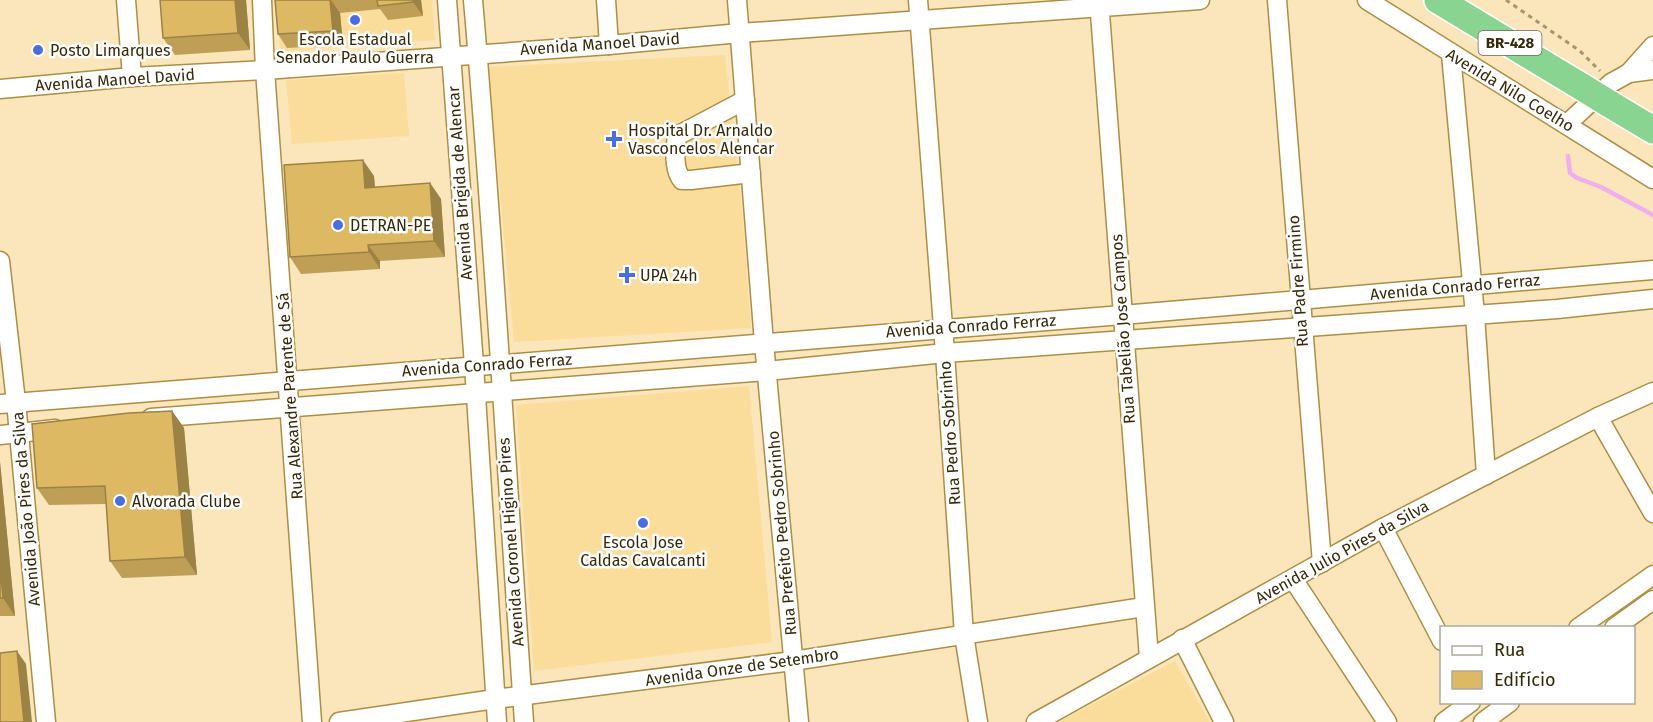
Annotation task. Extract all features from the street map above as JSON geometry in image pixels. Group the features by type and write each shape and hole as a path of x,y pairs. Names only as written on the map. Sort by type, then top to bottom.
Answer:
{"highway":[{"name":"BR-428","path":"1438,0 1582,87 1610,93 1653,130"}],"street":[{"path":"126,0 132,77"},
{"name":"Rua Alexandre Parente de Sá","path":"262,0 265,70 312,722"},
{"name":"Avenida Brigida de Alencar","path":"447,0 474,365"},
{"name":"Avenida Brigida de Alencar","path":"473,0 500,363"},
{"path":"606,0 609,45"},
{"name":"Rua Prefeito Pedro Sobrinho","path":"737,0 764,343 799,722"},
{"name":"Rua Pedro Sobrinho","path":"918,0 964,635 978,722"},
{"name":"Avenida Manoel David","path":"0,89 132,77 265,70 609,45 1099,3 1200,0"},
{"name":"Rua Padre Firmino","path":"1277,0 1322,563"},
{"name":"Avenida Nilo Coelho","path":"1366,0 1653,179"},
{"name":"Rua Tabelião Jose Campos","path":"1099,3 1149,658"},
{"path":"1567,124 1610,93 1653,46"},
{"path":"1451,54 1475,315 1486,475"},
{"path":"1629,73 1653,70"},
{"path":"745,100 677,136 675,146 677,174 682,180 691,180 751,173"},
{"path":"464,238 491,235"},
{"name":"Avenida João Pires da Silva","path":"0,261 8,403 18,433 46,722"},
{"name":"Avenida Conrado Ferraz","path":"8,403 1122,315 1653,270"},
{"path":"1591,276 1596,305"},
{"name":"Avenida Conrado Ferraz","path":"129,421 767,371 945,353 1475,315 1653,299"},
{"path":"1208,307 1210,334"},
{"path":"1023,322 1027,348"},
{"path":"853,335 858,362"},
{"path":"630,354 633,380"},
{"name":"Avenida Coronel Higino Pires","path":"500,363 524,722"},
{"name":"Avenida Coronel Higino Pires","path":"474,365 497,722"},
{"path":"379,373 383,400"},
{"path":"148,392 152,418"},
{"name":"Avenida Julio Pires da Silva","path":"1041,721 1182,639 1383,528 1598,417 1653,392"},
{"path":"1598,417 1653,513"},
{"path":"0,435 74,427"},
{"path":"1383,528 1440,637"},
{"path":"486,541 510,539"},
{"path":"1579,626 1653,575"},
{"path":"1293,579 1387,722"},
{"path":"1615,626 1653,600"},
{"name":"Avenida Onze de Setembro","path":"339,722 522,695 793,661 1144,607"},
{"path":"1182,639 1224,722"},
{"path":"1444,722 1469,704"},
{"path":"1473,704 1484,721 1507,704"}],"path":[{"path":"1506,0 1580,51 1610,93"}],"shaded area":[{"name":"Escola Estadual Senador Paulo Guerra","path":"276,0 432,0 435,40 280,52"},
{"path":"725,55 742,210 751,328 514,342 488,67"},
{"path":"404,73 409,136 292,144 286,80"},
{"name":"Escola Jose Caldas Cavalcanti","path":"749,386 772,642 534,671 516,405"},
{"path":"1175,661 1210,722 1060,722 1060,721"}],"building":[{"path":"160,0 235,0 238,33 163,38"},
{"path":"275,0 330,0 333,31 278,34"},
{"path":"377,0 413,0 413,2 378,6"},
{"path":"363,160 365,188 430,183 434,241 368,245 369,252 290,257 284,165"},
{"name":"Alvorada Clube","path":"172,411 185,557 110,561 105,486 37,488 32,424 129,413"},
{"path":"0,566 3,598 0,598"},
{"path":"17,651 24,722 0,722 0,653"}],"waterway":[{"path":"1568,156 1570,173 1577,178 1601,187 1653,215"}],"place":[{"name":"Escola Estadual Senador Paulo Guerra","path":"355,20"},
{"name":"Posto Limarques","path":"38,50"},
{"name":"Hospital Dr. Arnaldo Vasconcelos Alencar","path":"614,139"},
{"name":"DETRAN-PE","path":"338,225"},
{"name":"UPA 24h","path":"627,275"},
{"name":"Alvorada Clube","path":"120,501"},
{"name":"Escola Jose Caldas Cavalcanti","path":"643,523"}]}
